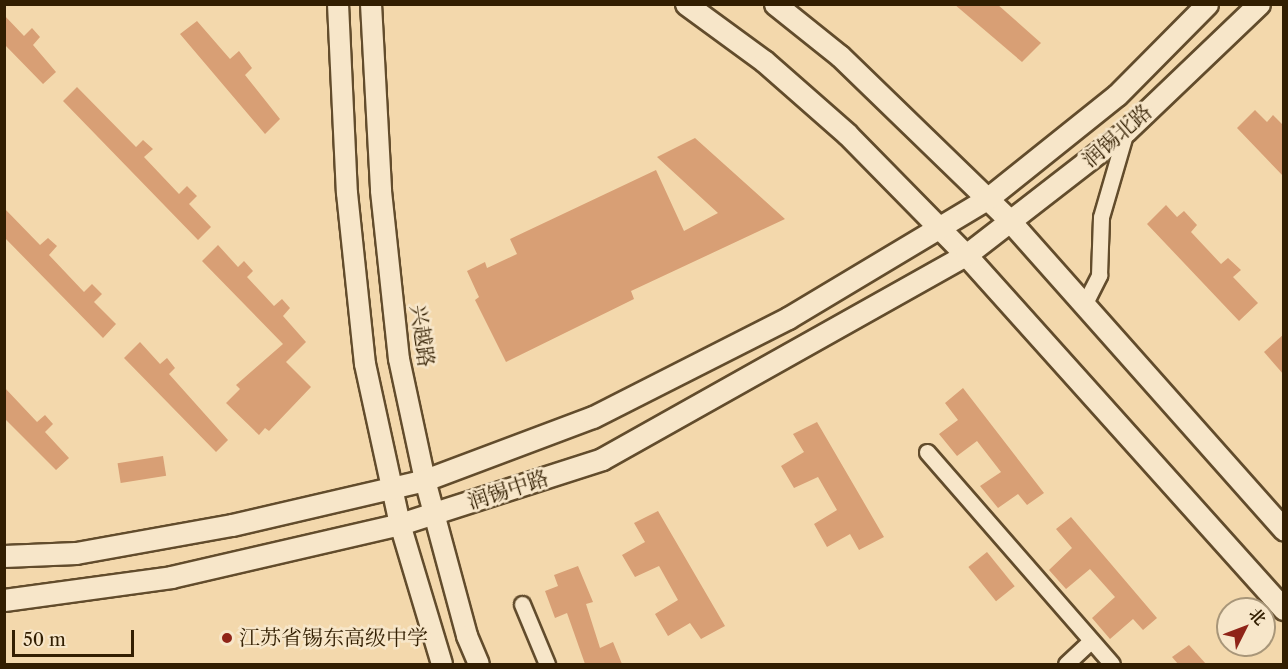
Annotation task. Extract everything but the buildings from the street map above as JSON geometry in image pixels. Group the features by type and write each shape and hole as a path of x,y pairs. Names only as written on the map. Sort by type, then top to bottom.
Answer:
{"main road":[{"path":"686,4 764,61 847,134 966,255 1284,609"},
{"path":"775,4 840,56 1009,220 1284,530"},
{"name":"润锡北路","path":"938,227 987,199 1117,95 1207,4"},
{"name":"润锡北路","path":"966,255 1126,131 1259,4"},
{"name":"润锡中路","path":"4,556 76,553 232,525 391,486 425,480 593,417 788,318 938,227"},
{"name":"润锡中路","path":"4,600 171,577 400,524 602,459 966,255"}],"street":[{"path":"338,4 347,193 365,364 400,524 442,664"},
{"name":"兴越路","path":"372,4 381,191 399,358 425,480 467,636 479,664"},
{"path":"1084,305 1100,275 1101,217 1126,131"},
{"path":"927,452 1112,664"},
{"path":"522,604 547,664"},
{"path":"1066,664 1091,641"}],"place":[{"name":"江苏省锡东高级中学","path":"227,638"}]}
